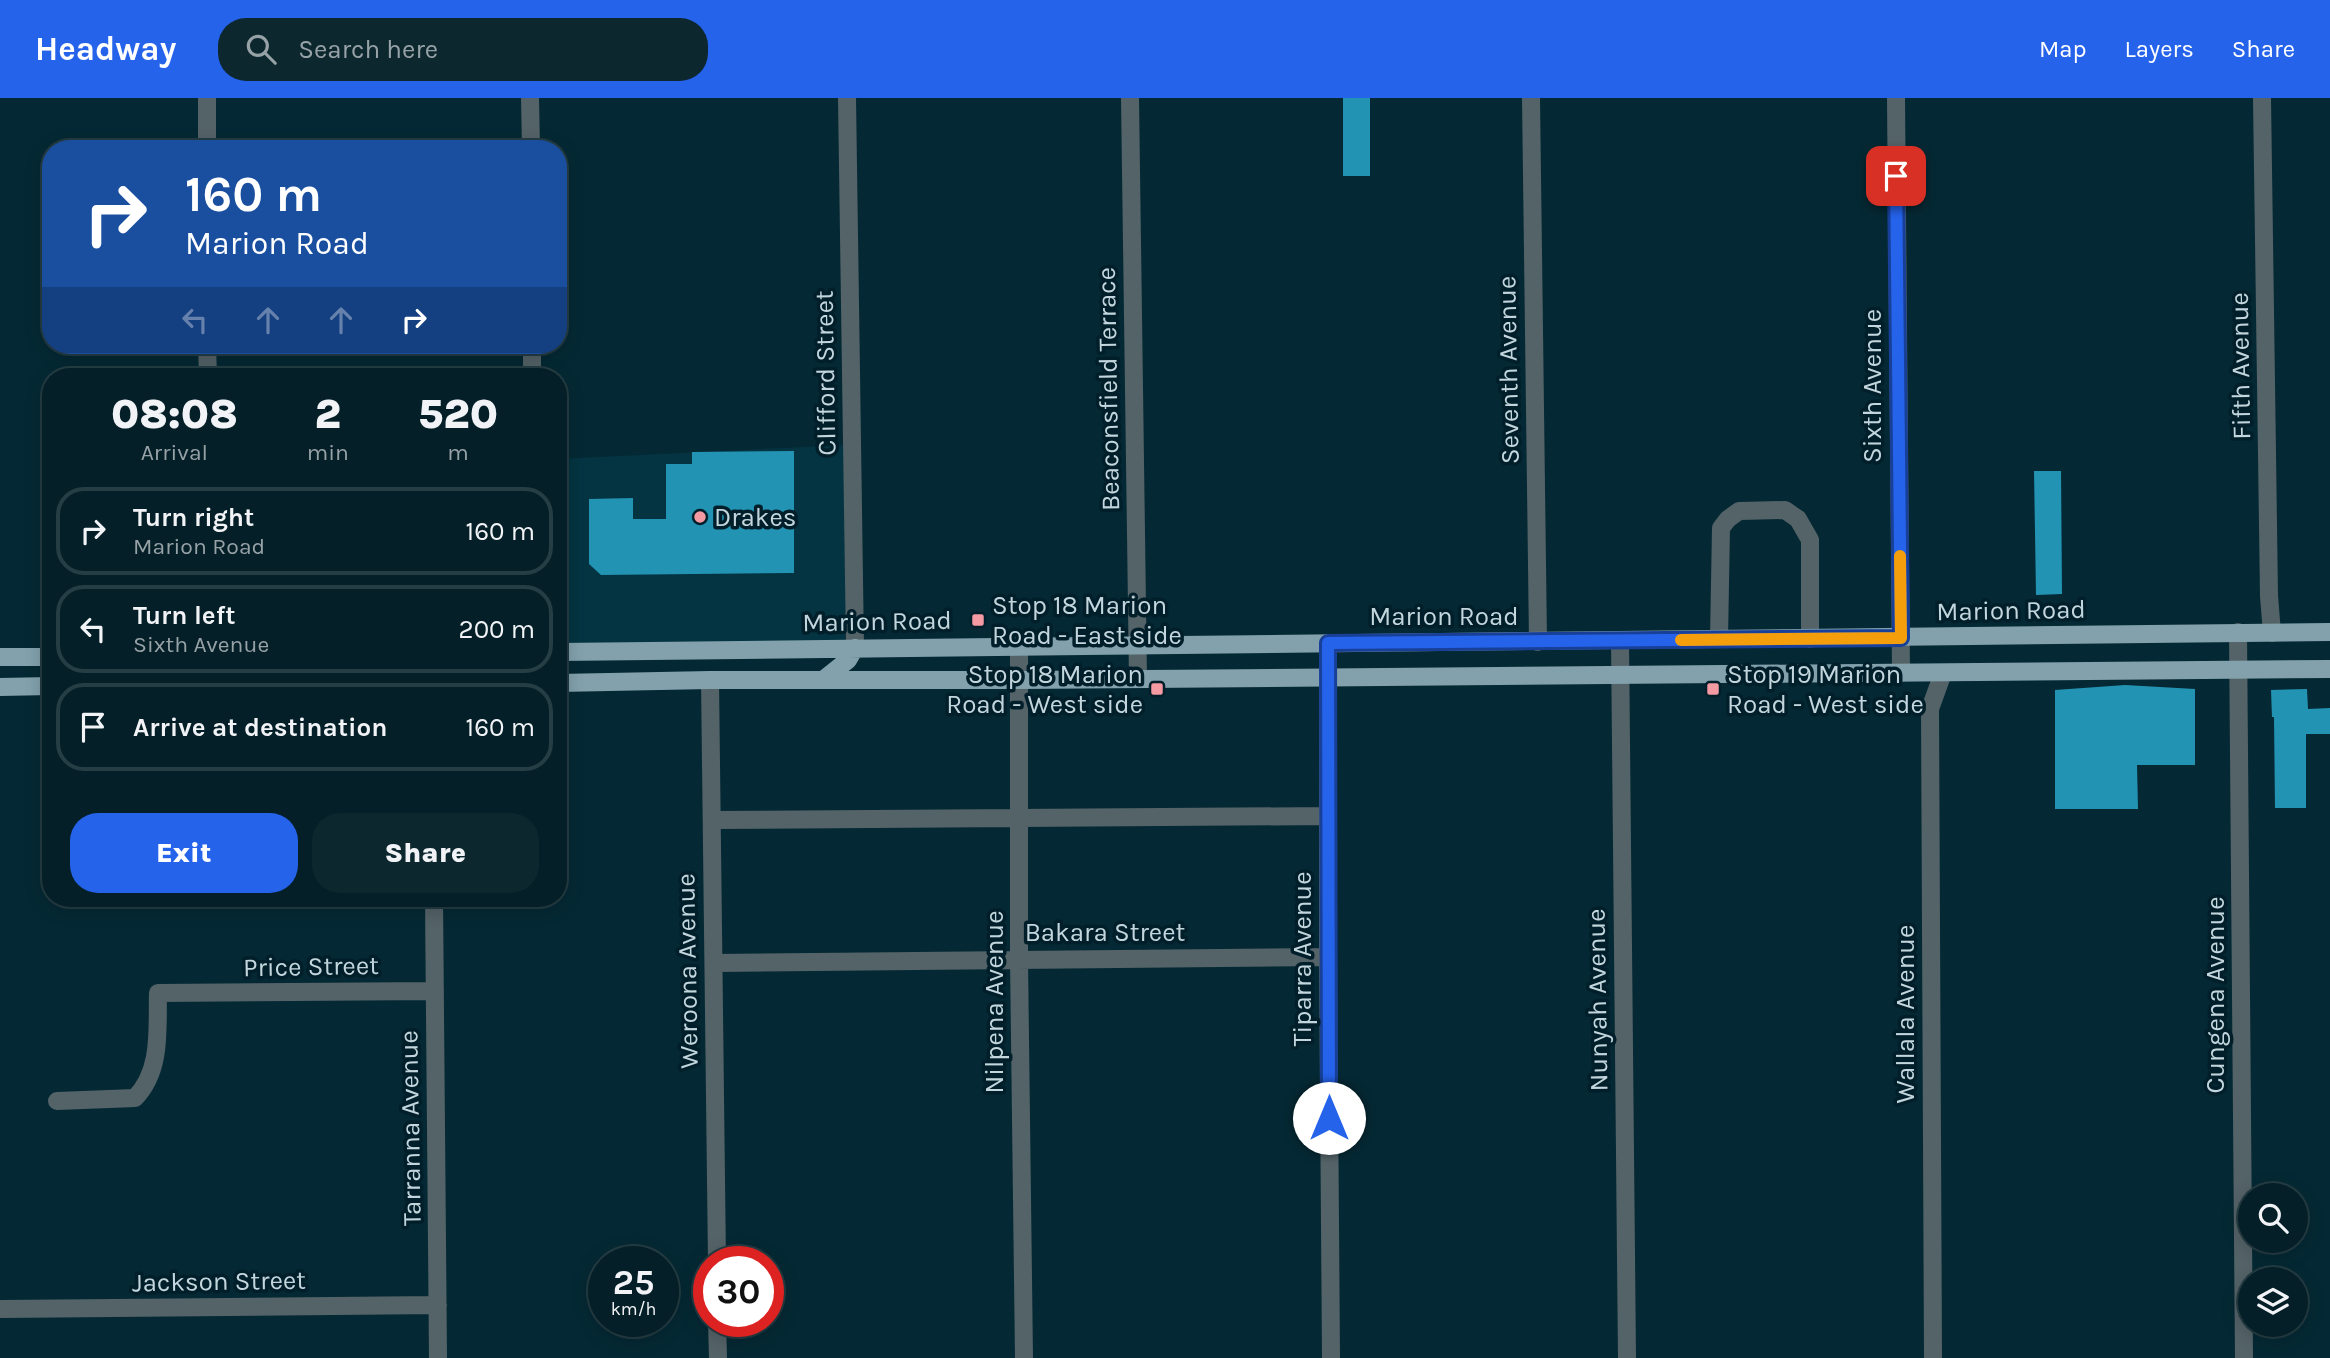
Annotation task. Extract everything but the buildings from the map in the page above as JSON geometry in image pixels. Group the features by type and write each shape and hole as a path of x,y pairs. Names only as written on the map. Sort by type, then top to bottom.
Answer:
{"main road":[{"name":"Marion Road","path":"567,652 2330,632"},
{"path":"823,680 848,660 855,648"},
{"path":"0,657 42,657"},
{"path":"567,683 2330,669"},
{"path":"0,687 42,686"}],"street":[{"path":"207,98 207,140"},
{"path":"530,98 531,140"},
{"name":"Clifford Street","path":"847,98 855,648"},
{"name":"Beaconsfield Terrace","path":"1130,98 1138,679"},
{"name":"Seventh Avenue","path":"1531,98 1538,642"},
{"name":"Sixth Avenue","path":"1896,98 1901,673"},
{"name":"Fifth Avenue","path":"2262,98 2269,596 2272,633"},
{"path":"1718,639 1721,528 1739,511 1785,510 1798,519 1810,540 1810,639"},
{"name":"Cungena Avenue","path":"2238,632 2245,1358"},
{"name":"Nunyah Avenue","path":"1620,640 1627,1358"},
{"name":"Tiparra Avenue","path":"1328,643 1331,1358"},
{"name":"Nilpena Avenue","path":"1019,645 1019,959 1024,1358"},
{"name":"Wallala Avenue","path":"1933,1358 1930,709 1943,673"},
{"name":"Weroona Avenue","path":"710,680 717,1246"},
{"path":"712,821 1328,816"},
{"name":"Tarranna Avenue","path":"434,907 438,1358"},
{"name":"Bakara Street","path":"714,963 1328,957"},
{"name":"Price Street","path":"57,1101 135,1098 146,1087 155,1062 158,993 435,991"},
{"name":"Jackson Street","path":"0,1310 438,1305"},
{"path":"717,1337 718,1358"}],"shaded area":[{"path":"847,445 845,648 567,646 567,459"}],"slow traffic":[{"path":"1681,640 1901,638 1900,556"}],"place":[{"name":"Drakes","path":"700,517"},
{"name":"Stop 18 Marion Road - East side","path":"978,620"},
{"name":"Stop 18 Marion Road - West side","path":"1157,689"},
{"name":"Stop 19 Marion Road - West side","path":"1713,689"}],"route":[{"path":"1329,1118 1328,643 1901,638 1896,176"}]}
